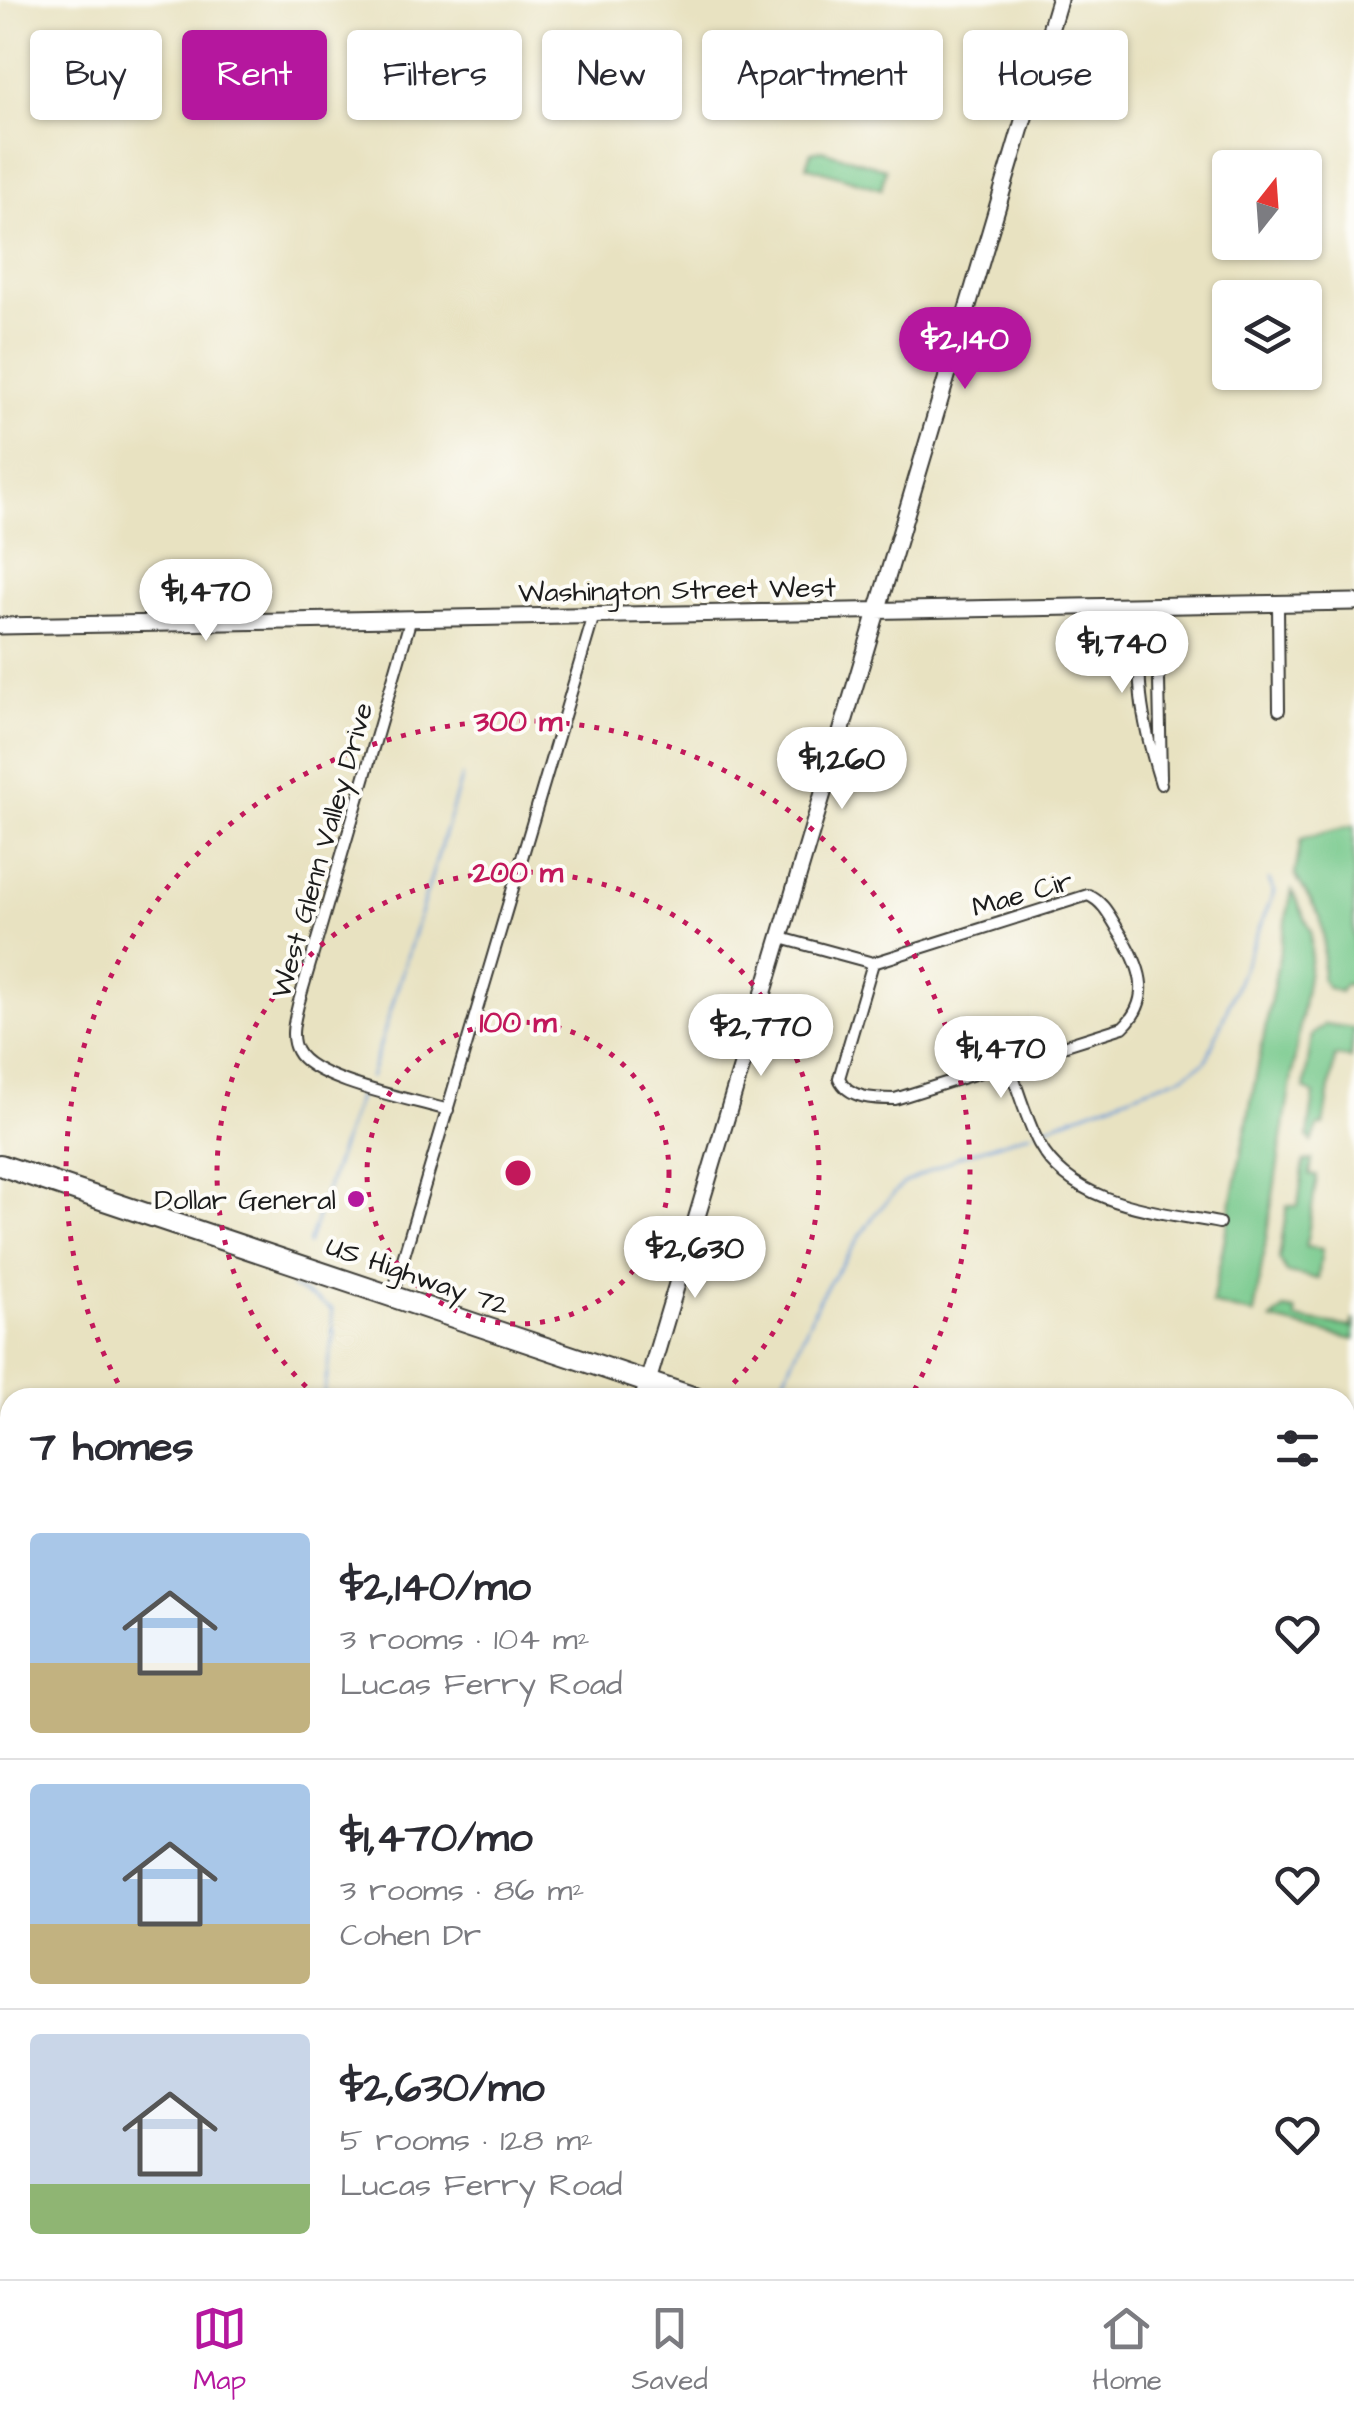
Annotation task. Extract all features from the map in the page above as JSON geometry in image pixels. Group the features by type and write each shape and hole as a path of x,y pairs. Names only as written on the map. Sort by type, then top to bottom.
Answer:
{"highway":[{"name":"US Highway 72","path":"0,1165 392,1296 642,1388"}],"street":[{"path":"645,1388 1059,0"},
{"name":"Washington Street West","path":"0,626 1354,602"},
{"path":"1278,605 1279,710"},
{"path":"1150,608 1158,631 1161,784 1141,690 1142,630 1150,608"},
{"path":"392,1296 594,615"},
{"name":"West Glenn Valley Drive","path":"411,618 298,1004 293,1041 297,1053 317,1070 448,1110"},
{"name":"Mae Cir","path":"1077,896 1094,897 1103,904 1139,964 1138,1008 1123,1027 895,1099 876,1099 843,1087 839,1078 873,963 1077,896"},
{"path":"781,938 873,963"},
{"path":"1008,1063 1036,1138 1056,1168 1110,1200 1219,1223"}],"green space":[{"path":"821,150 886,169 881,189 806,166 811,152"},
{"path":"1354,825 1354,985 1345,984 1340,992 1328,988 1322,980 1324,940 1320,916 1295,875 1301,839"},
{"path":"1292,890 1311,931 1311,956 1254,1315 1212,1304"},
{"path":"1325,1024 1354,1028 1351,1058 1335,1056 1324,1126 1318,1126 1312,1142 1308,1137 1314,1094 1304,1089 1312,1035"},
{"path":"1312,1160 1310,1175 1317,1176 1306,1247 1322,1249 1318,1279 1287,1273 1279,1259 1287,1206 1298,1206 1304,1162"},
{"path":"1284,1309 1295,1311 1296,1319 1352,1327 1354,1319 1354,1340 1271,1320"}],"waterway":[{"path":"370,1078 462,776"},
{"path":"1037,1130 1184,1075 1206,1061 1274,892 1269,880"},
{"path":"308,1244 359,1094"},
{"path":"780,1388 820,1297 875,1214 903,1184 960,1156 1030,1133"},
{"path":"291,1286 332,1309 333,1339 325,1388"}],"place":[{"name":"Dollar General","path":"356,1199"}]}
